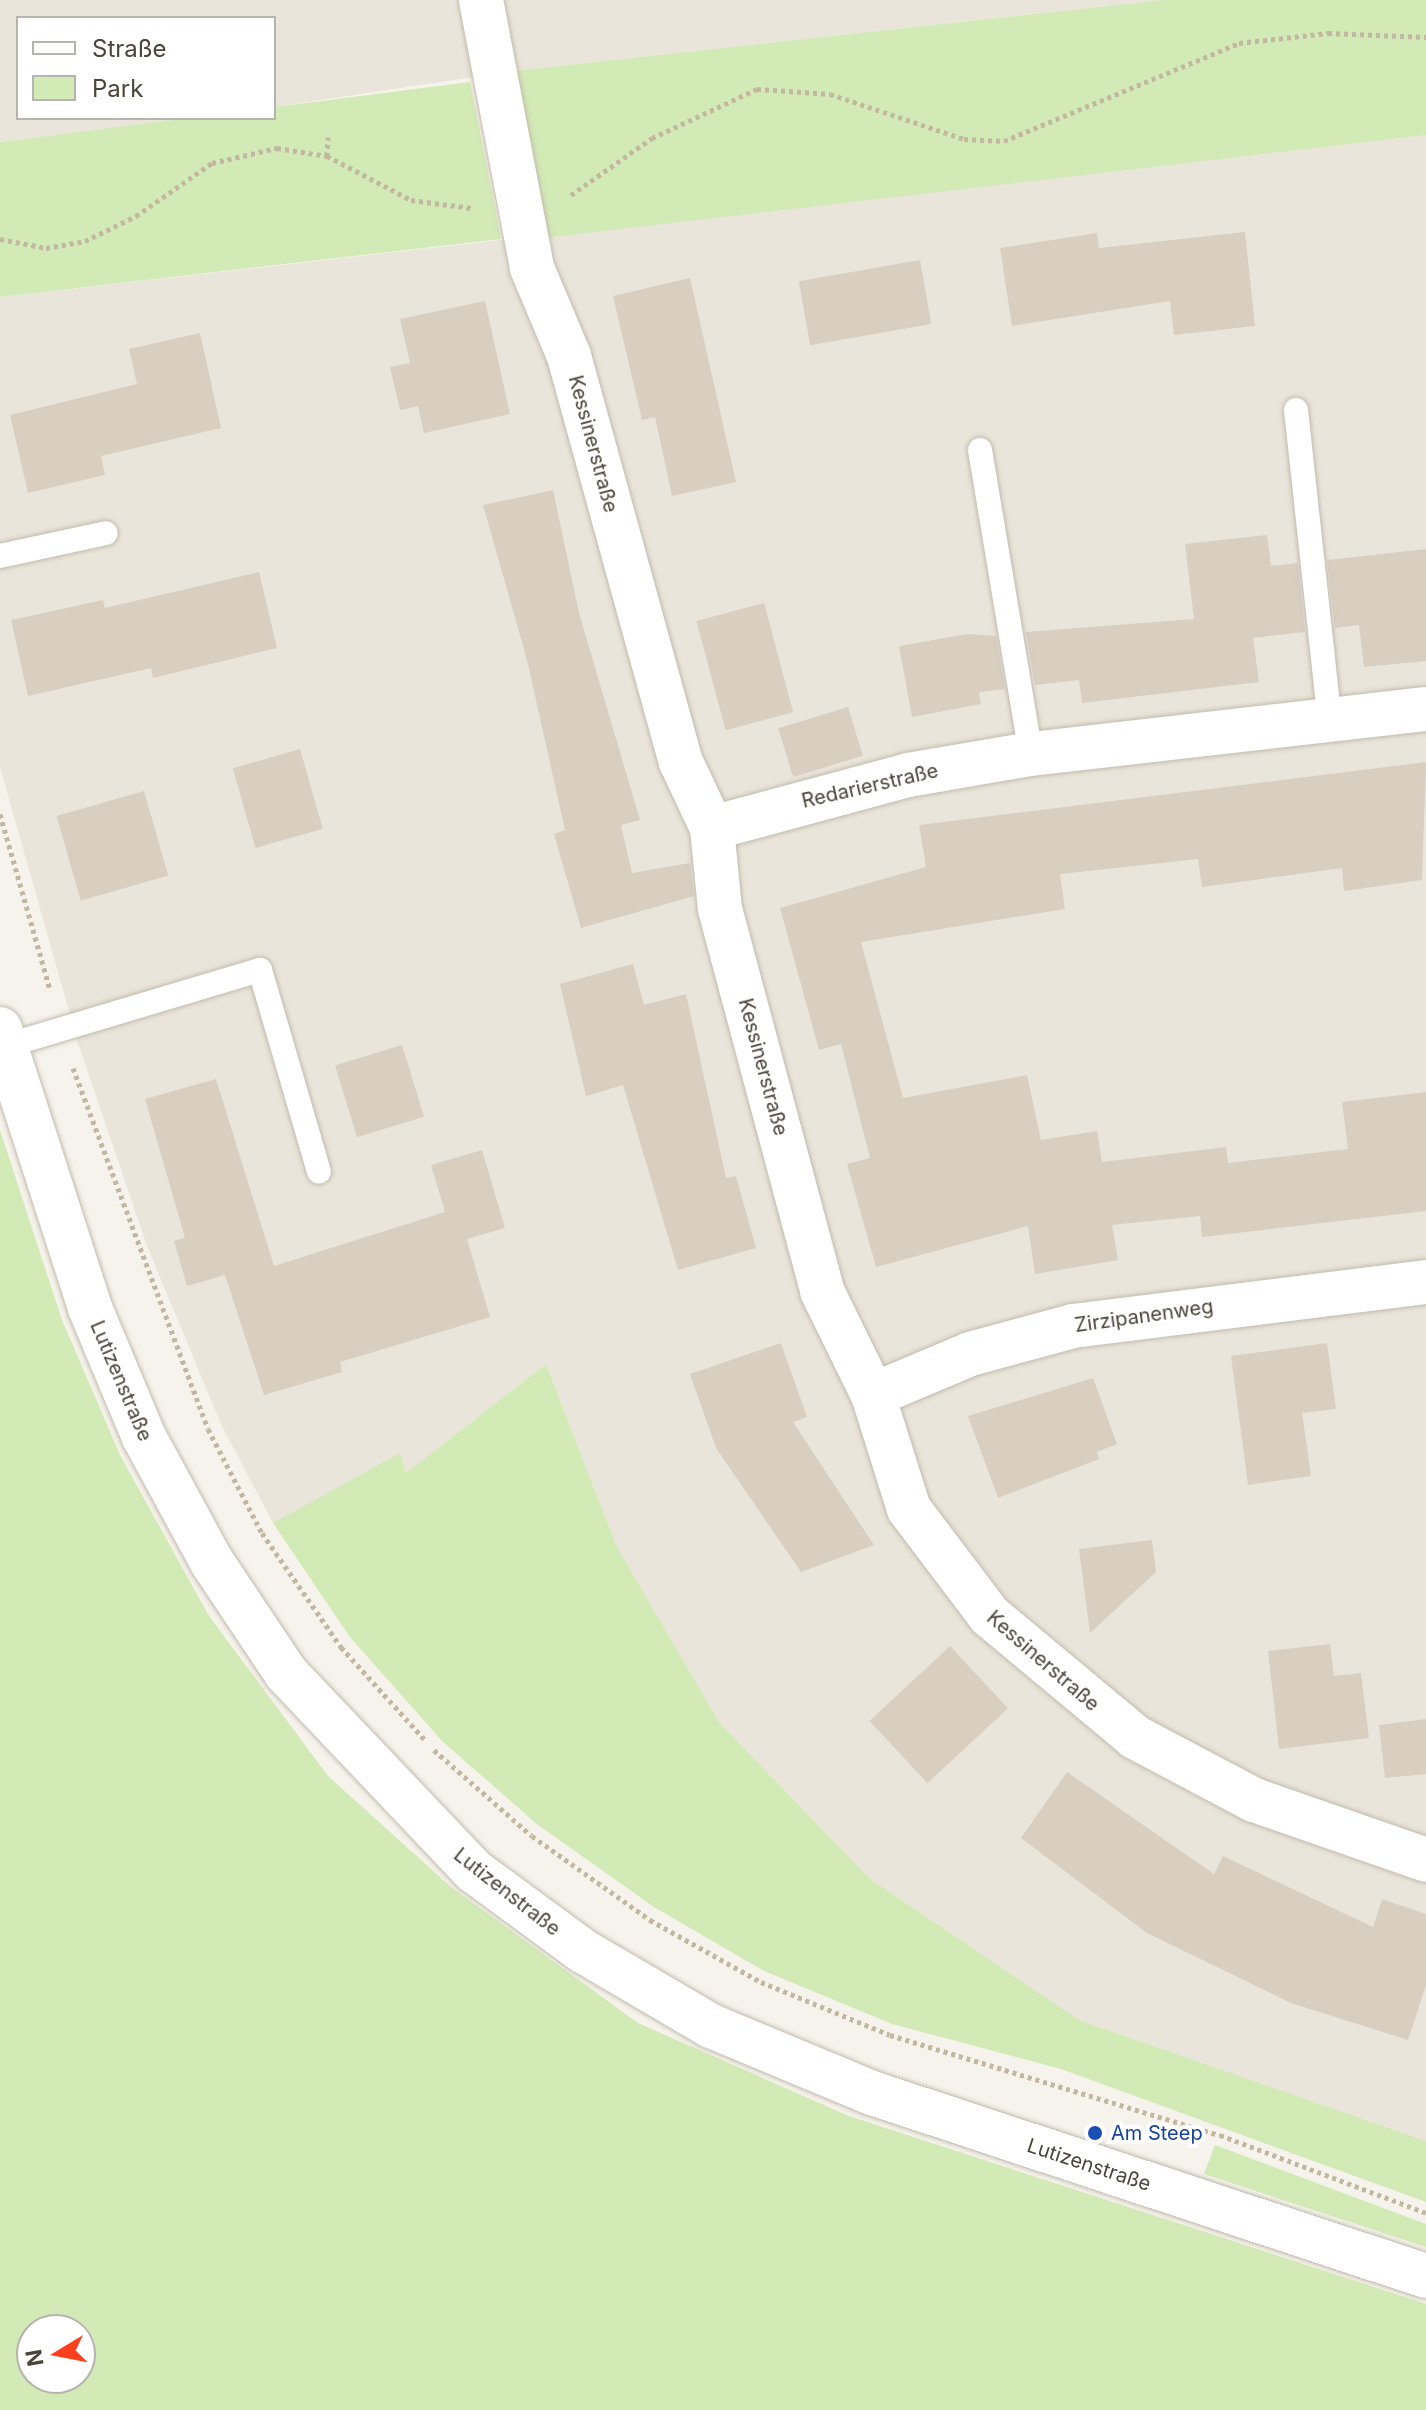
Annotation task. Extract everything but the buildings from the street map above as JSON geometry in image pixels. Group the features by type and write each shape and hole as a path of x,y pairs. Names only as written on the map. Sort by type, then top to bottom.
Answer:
{"street":[{"name":"Kessinerstraße","path":"481,0 516,206 532,268 569,356 681,762 712,828 720,909 822,1291 873,1395 909,1509 944,1564 1077,1695 1204,1777 1426,1860"},
{"name":"Redarierstraße","path":"712,828 908,775 1031,754 1426,709"},
{"name":"Lutizenstraße","path":"3,1037 90,1308 144,1437 212,1562 286,1673 474,1871 583,1951 711,2026 872,2093 1426,2276"},
{"name":"Zirzipanenweg","path":"873,1395 970,1354 1073,1326 1426,1282"}],"lane":[{"path":"1296,410 1330,721"},
{"path":"980,450 1031,754"},
{"path":"0,556 106,533"},
{"name":"Lutizenstraße","path":"3,1037 60,1028 260,970 319,1172"}],"path":[{"path":"0,239 46,248 85,241 233,155 277,148 327,156 411,200 516,206 577,193 652,138 757,89 830,94 964,139 1004,141 1239,43 1328,33 1426,37"},
{"path":"327,156 328,137"},
{"path":"0,814 60,1028 141,1264 208,1429 262,1533 341,1647 435,1751 532,1836 650,1920 761,1982 890,2035 1220,2135 1426,2213"}],"shaded area":[{"path":"0,0 1163,0 513,71 276,107 276,16 16,16 16,120 171,120 0,142"},
{"path":"1426,135 1426,2141 1079,2020 869,1878 719,1722 616,1545 546,1364 406,1473 400,1454 273,1523 221,1424 147,1246 78,1043 0,767 0,297"}],"green space":[{"path":"1163,0 1426,0 1426,135 544,238 513,71"},
{"path":"470,82 501,239 0,297 0,142 171,120 276,120 276,107"},
{"path":"0,1130 62,1320 121,1457 209,1616 328,1776 451,1887 638,2023 849,2116 1426,2304 1426,2410 0,2410"},
{"path":"546,1364 616,1545 719,1722 869,1878 1079,2020 1426,2141 1426,2202 1061,2069 892,2024 764,1971 654,1907 538,1825 442,1741 349,1636 273,1523 400,1453 406,1473"},
{"path":"1215,2145 1426,2224 1426,2247 1204,2174"}],"place":[{"name":"Am Steep","path":"1095,2133"}]}
